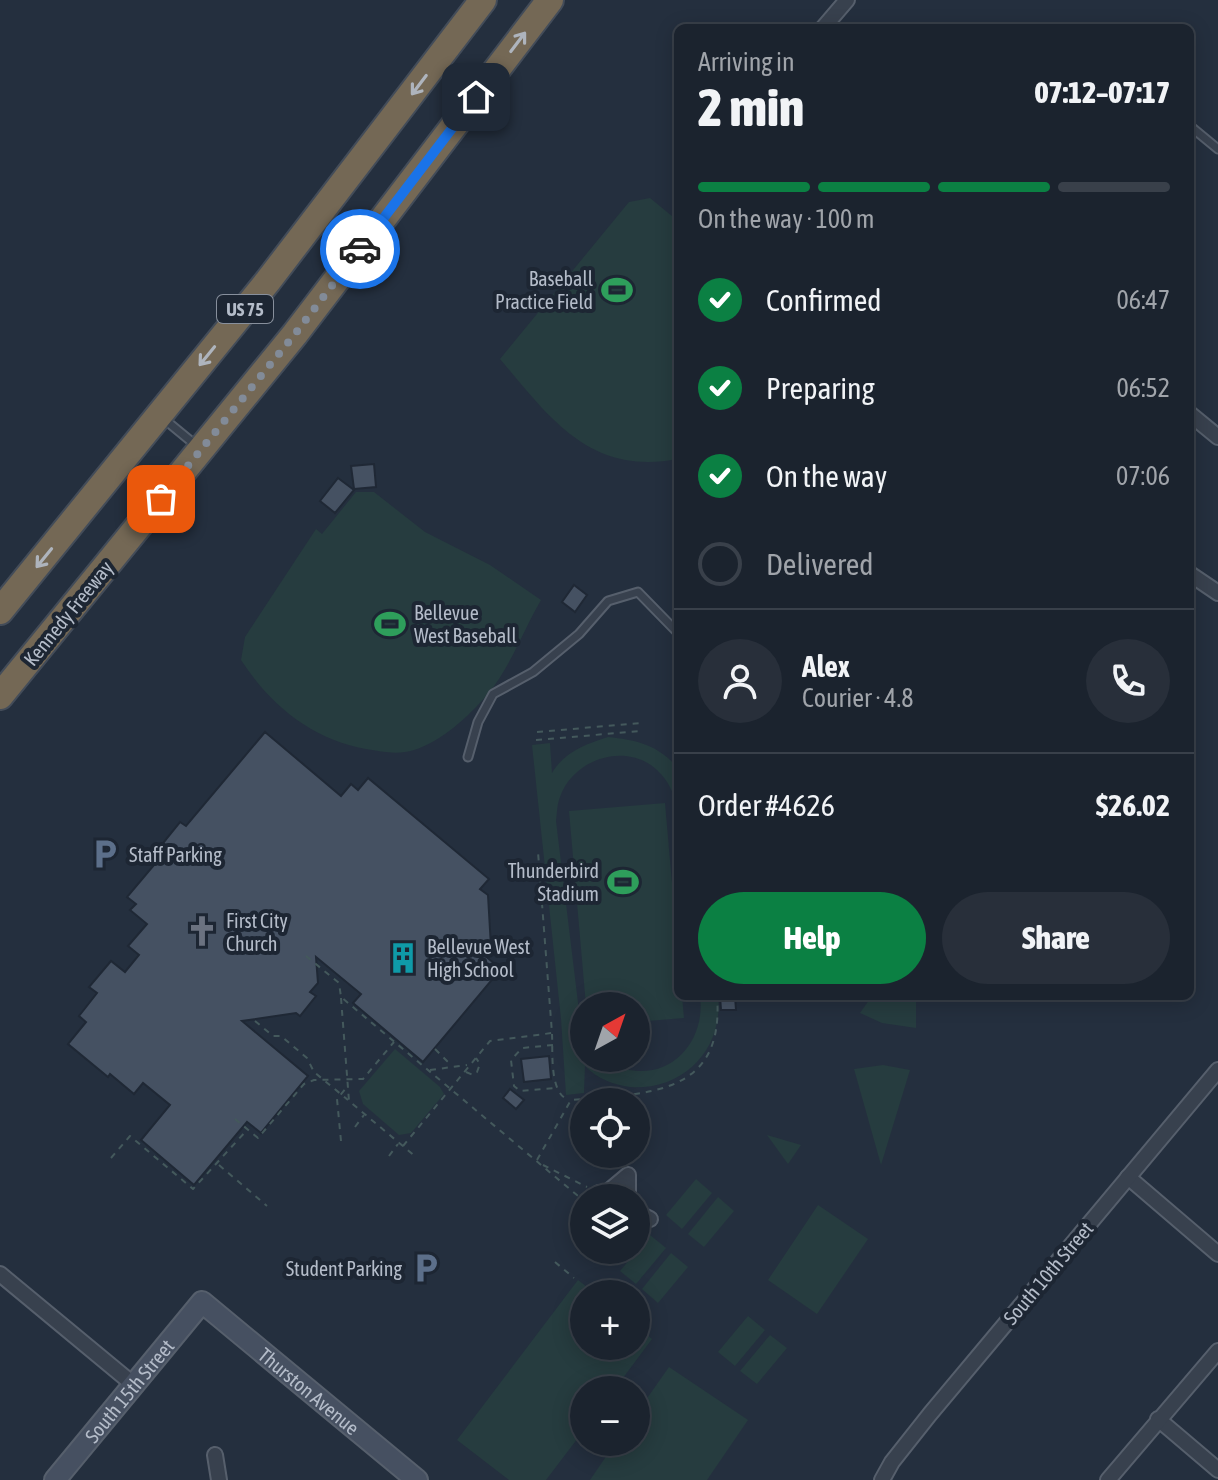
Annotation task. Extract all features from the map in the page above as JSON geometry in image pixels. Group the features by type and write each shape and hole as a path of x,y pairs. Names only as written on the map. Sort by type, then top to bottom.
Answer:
{"highway":[{"name":"US 75","path":"0,611 377,141 483,0"},
{"name":"Kennedy Freeway","path":"0,696 295,334 550,0"}],"street":[{"path":"826,24 847,0"},
{"path":"1194,417 1218,437"},
{"path":"1194,576 1216,588"},
{"name":"South 10th Street","path":"882,1480 892,1462 930,1414 1218,1070"},
{"path":"617,1184 628,1175 628,1184"},
{"path":"1128,1177 1218,1254"},
{"path":"0,1274 134,1385"},
{"name":"South 15th Street","path":"55,1480 202,1302"},
{"name":"Thurston Avenue","path":"202,1302 417,1480"},
{"path":"1108,1480 1218,1351"},
{"path":"1158,1419 1218,1470"},
{"path":"215,1455 219,1480"}],"lane":[{"path":"1194,129 1218,149"},
{"path":"160,415 201,450"},
{"path":"468,757 478,722 493,694 533,672 579,634 608,601 638,592 674,629"}],"path":[{"path":"537,732 641,723"},
{"path":"536,740 641,731"},
{"path":"538,852 556,1088 561,1096 570,1100"},
{"path":"306,956 339,983 349,1101"},
{"path":"341,997 570,1189"},
{"path":"650,1093 669,1088 696,1068 714,1041 719,1022 717,1000"},
{"path":"255,1021 273,1036 281,1036 307,1058 314,1072 416,1157"},
{"path":"403,1146 490,1041 552,1033"},
{"path":"235,1119 258,1138 304,1084 363,1079 394,1041"},
{"path":"553,1045 522,1048 511,1060 514,1086 520,1091 556,1088"},
{"path":"435,1049 453,1067"},
{"path":"465,1071 476,1073 480,1064 476,1058"},
{"path":"429,1071 470,1065"},
{"path":"341,1141 337,1099 348,1086"},
{"path":"537,1161 570,1102"},
{"path":"355,1127 365,1114"},
{"path":"111,1158 130,1136 193,1189 248,1129"},
{"path":"389,1156 399,1143"},
{"path":"218,1164 267,1206"},
{"path":"541,1165 580,1184"},
{"path":"555,1262 574,1278"}],"green space":[{"name":"Baseball Practice Field","path":"650,198 674,218 674,459 647,462 620,459 575,438 555,421 500,359 629,202"},
{"name":"Bellevue West Baseball","path":"356,492 374,492 425,532 490,565 541,600 487,695 444,734 408,752 366,749 311,729 279,706 241,660 245,637 316,529 322,534"},
{"path":"608,737 646,745 674,764 674,797 657,770 644,761 616,756 588,764 576,773 560,797 556,821 577,992 570,992 570,1072 585,1072 584,1088 570,1088 570,1095 566,1095 532,745 550,743 552,773 569,754"},
{"name":"Thunderbird Stadium","path":"665,803 674,906 674,1000 682,1000 684,1018 650,1021 650,992 585,992 569,811"},
{"path":"700,1000 718,1000 714,1033 707,1049 683,1074 667,1082 630,1087 592,1072 650,1072 671,1063 691,1042 697,1028"},
{"path":"869,1000 916,1000 916,1028 882,1023 860,1013"},
{"path":"395,1049 440,1087 444,1094 411,1133 399,1135 363,1104 359,1091"},
{"path":"883,1065 910,1070 881,1165 854,1069"},
{"path":"767,1135 801,1145 788,1164"},
{"path":"696,1179 712,1193 682,1229 666,1215"},
{"path":"718,1197 734,1211 704,1247 688,1234"},
{"path":"818,1205 868,1239 817,1314 768,1280"},
{"path":"650,1235 666,1248 639,1280 631,1280 620,1271 626,1264 650,1264"},
{"path":"671,1253 688,1267 658,1303 650,1296 649,1280"},
{"path":"570,1291 570,1360 636,1360 624,1376 570,1376 570,1448 546,1480 509,1480 457,1440"},
{"path":"748,1316 765,1330 735,1366 718,1352"},
{"path":"770,1335 787,1348 757,1384 740,1371"},
{"path":"669,1367 748,1420 707,1480 590,1480 606,1456 650,1456 650,1394"}],"building":[{"path":"374,464 376,487 354,489 351,466"},
{"path":"338,478 354,490 335,513 320,501"},
{"path":"574,585 587,595 575,612 562,602"},
{"name":"Bellevue West High School","path":"265,732 341,796 351,784 358,790 368,778 489,879 480,889 488,895 491,947 484,955 501,969 423,1062 353,1003 361,994 316,957 318,983 310,992 316,996 300,1016 296,1013 242,1021 308,1076 261,1133 247,1122 194,1185 141,1140 170,1105 143,1083 134,1094 68,1044 86,1022 79,1016 97,993 89,987 111,961 125,972 139,955 128,946 147,924 130,910 136,904 127,897 165,852 159,848 180,822 186,826"},
{"path":"720,1000 735,1000 736,1010 721,1010"},
{"path":"549,1056 551,1079 524,1082 521,1059"},
{"path":"510,1089 524,1100 516,1109 503,1098"}],"way so far":[{"path":"161,499 360,249"}],"place":[{"name":"Baseball Practice Field","path":"617,290"},
{"name":"Bellevue West Baseball","path":"390,624"},
{"name":"Staff Parking","path":"105,854"},
{"name":"Thunderbird Stadium","path":"623,882"},
{"name":"First City Church","path":"202,931"},
{"name":"Bellevue West High School","path":"403,958"},
{"name":"Student Parking","path":"426,1268"}],"route":[{"path":"360,249 476,97"}]}
